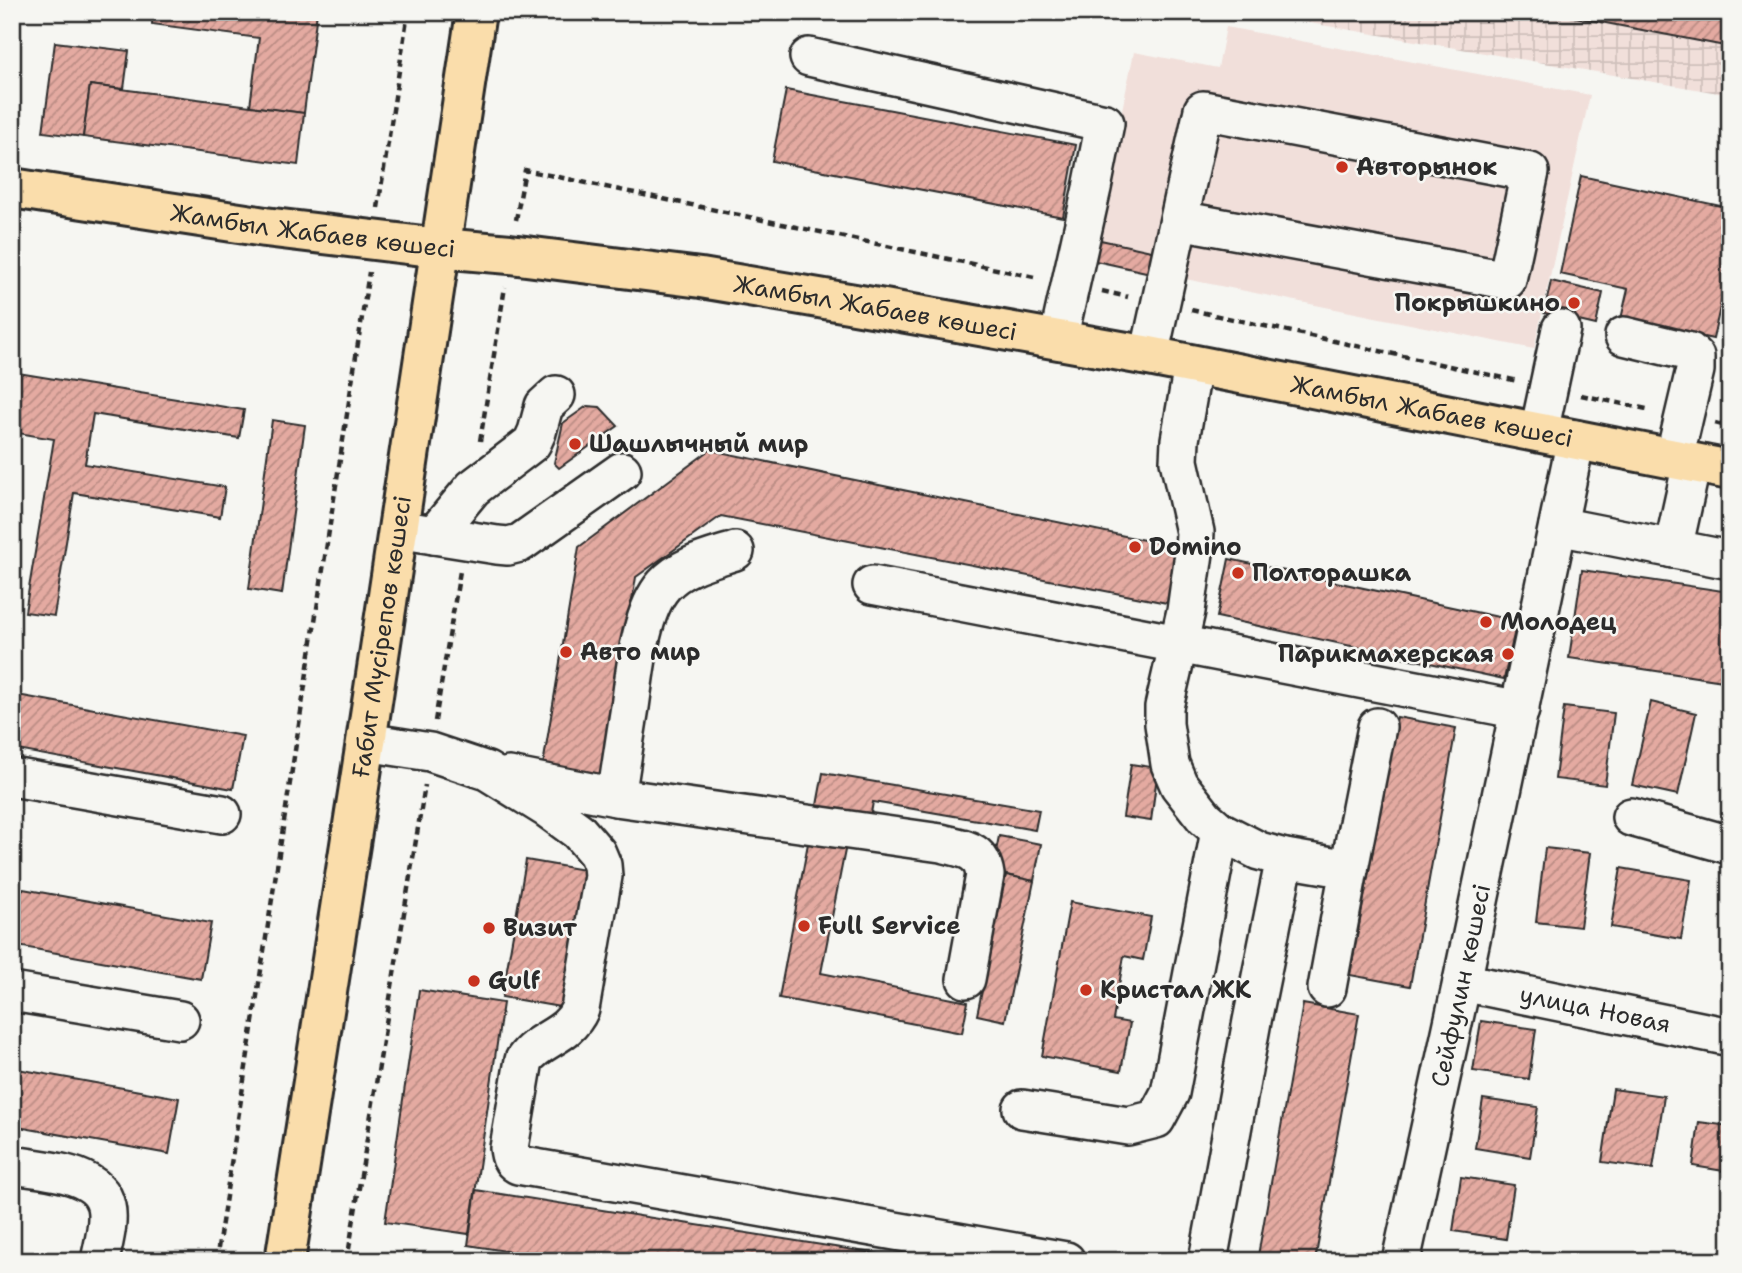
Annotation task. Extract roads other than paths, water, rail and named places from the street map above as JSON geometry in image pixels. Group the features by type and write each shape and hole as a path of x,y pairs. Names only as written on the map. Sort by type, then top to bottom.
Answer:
{"main road":[{"name":"Ғабит Мүсірепов көшесі","path":"286,1261 366,742 432,535 440,248 476,12"},
{"name":"Жамбыл Жабаев көшесі","path":"12,188 265,228 701,278 1149,356 1730,470"}],"street":[{"path":"809,57 1105,123 1058,340"},
{"path":"1149,356 1203,110 1530,172 1507,280 1179,220"},
{"path":"1539,432 1561,329"},
{"path":"1624,336 1690,352 1695,357 1673,549"},
{"path":"1193,366 1180,440 1180,461 1195,532 1194,553 1186,611 1164,707 1170,764 1180,785 1205,818 1220,831 1259,850 1285,858 1349,869"},
{"path":"432,535 472,488 532,443 544,406 556,395"},
{"name":"Сейфулин көшесі","path":"1401,1261 1576,439"},
{"path":"432,535 497,545 520,543 622,471"},
{"path":"1559,526 1730,560"},
{"path":"616,797 640,642 652,600 677,573 735,551"},
{"path":"872,585 1520,710"},
{"path":"1327,988 1377,727"},
{"path":"366,742 430,752 487,771 616,797 941,843 971,852 978,856 983,864 985,875 966,979"},
{"path":"487,771 578,831 597,853 603,876 580,1009 570,1026 530,1052 524,1060 509,1148 510,1159 514,1163 1066,1261"},
{"path":"12,777 222,814"},
{"path":"1631,817 1730,845"},
{"path":"1022,1109 1128,1126 1156,1119 1170,1093 1220,831"},
{"path":"1208,1261 1285,858"},
{"name":"улица Новая","path":"1462,982 1730,1037"},
{"path":"12,992 180,1020"},
{"path":"12,1165 71,1175 94,1185 106,1204 107,1214 100,1261"}],"place":[{"name":"Авторынок","path":"1342,167"},
{"name":"Покрышкино","path":"1574,303"},
{"name":"Шашлычный мир","path":"575,444"},
{"name":"Domino","path":"1135,547"},
{"name":"Полторашка","path":"1238,573"},
{"name":"Молодец","path":"1486,622"},
{"name":"Авто мир","path":"566,652"},
{"name":"Парикмахерская","path":"1508,654"},
{"name":"Full Service","path":"804,926"},
{"name":"Визит","path":"489,928"},
{"name":"Gulf","path":"474,981"},
{"name":"Кристал ЖК","path":"1086,990"}]}
